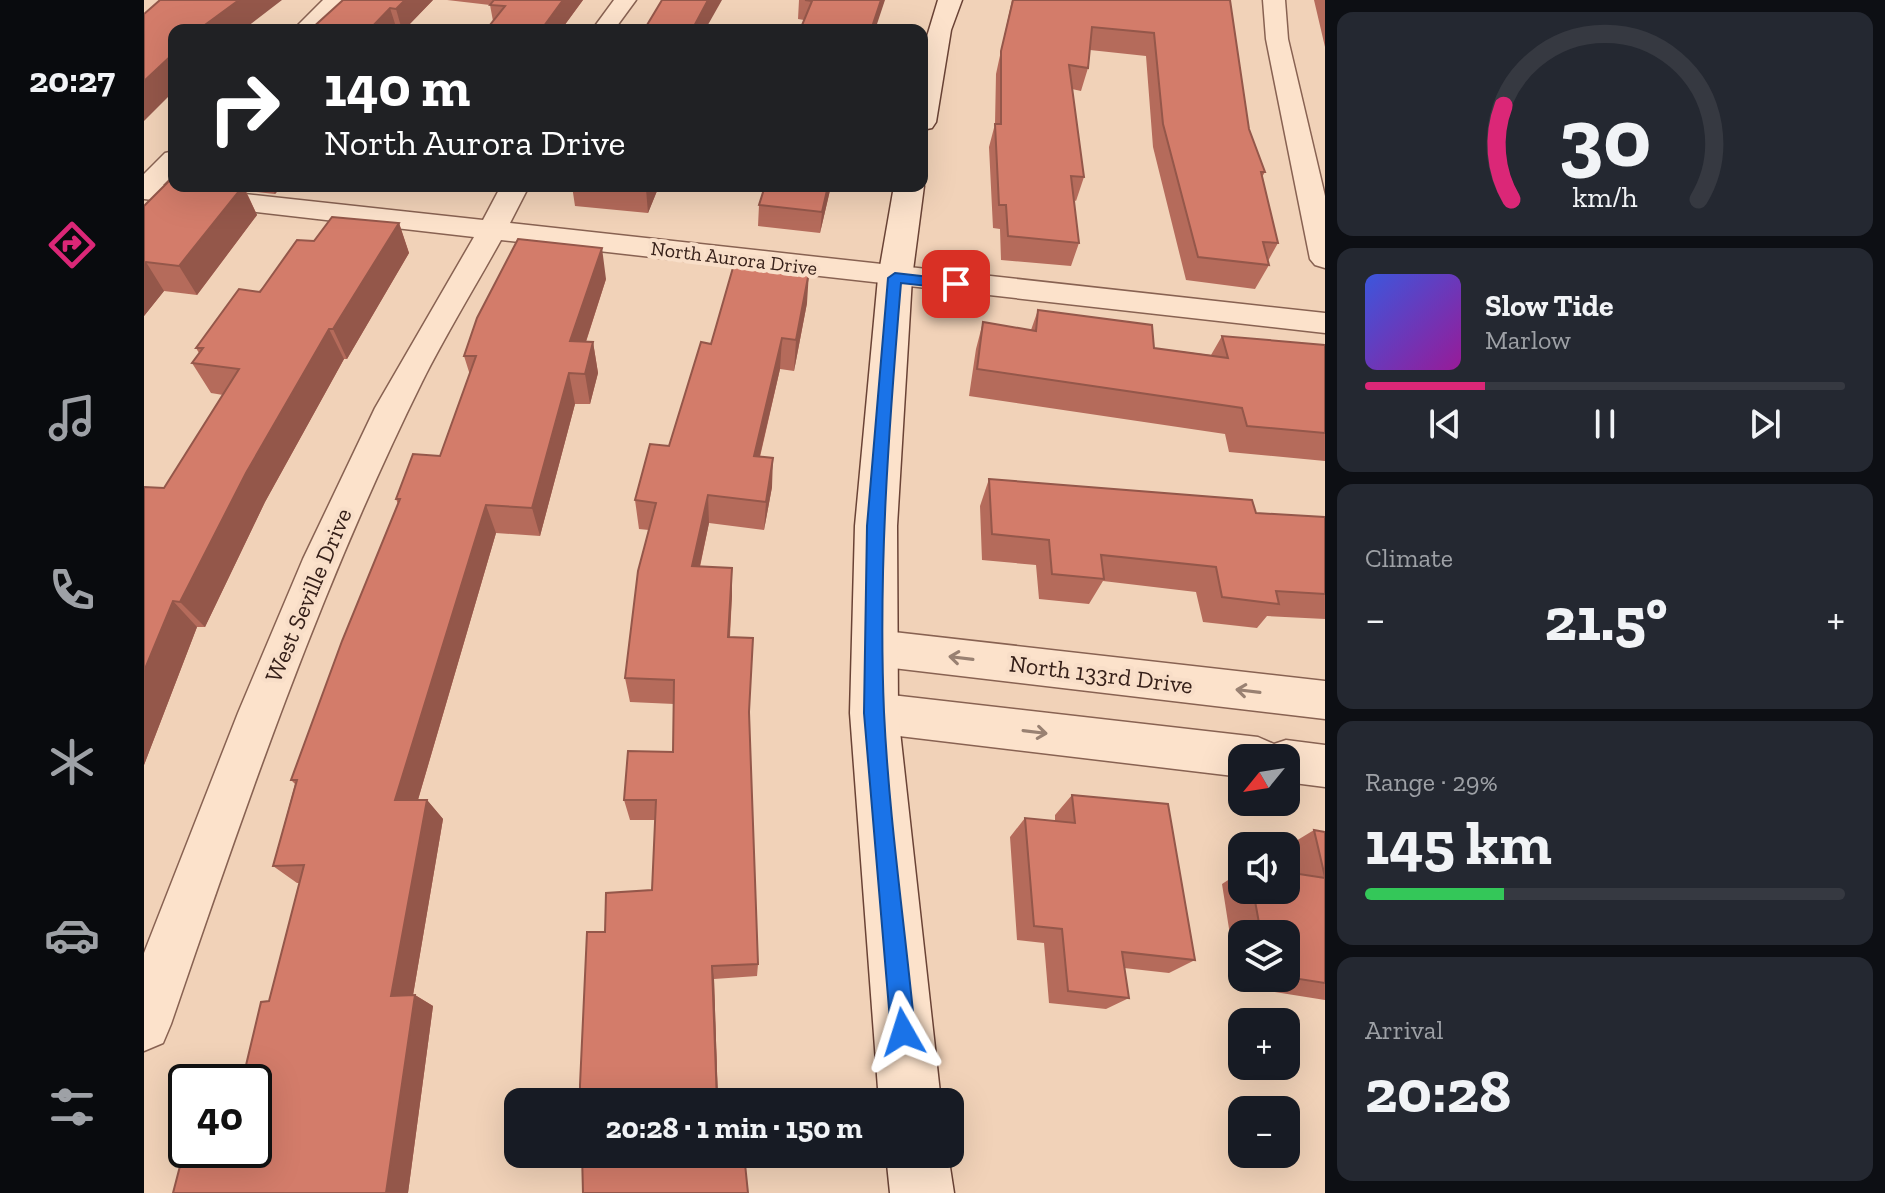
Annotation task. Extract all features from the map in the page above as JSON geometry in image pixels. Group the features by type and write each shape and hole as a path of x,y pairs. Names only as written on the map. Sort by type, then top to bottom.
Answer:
{"street":[{"path":"310,24 336,0"},
{"path":"607,24 625,0"},
{"path":"928,90 939,30 950,0"},
{"path":"1274,0 1277,39 1325,259"},
{"path":"144,190 168,165"},
{"name":"North Aurora Drive","path":"144,190 494,228 895,278 1325,323"},
{"name":"West Seville Drive","path":"144,1024 226,790 316,570 394,404 512,192"},
{"path":"908,192 895,278 876,526 874,713 909,1088"},
{"name":"North 133rd Drive","path":"876,648 1325,700"},
{"path":"874,713 1228,754"},
{"path":"1300,763 1325,766"},
{"path":"919,1168 922,1193"}],"building":[{"path":"160,0 239,0 206,24 168,24 168,59 144,81 144,14"},
{"path":"343,0 405,0 396,9 390,8 375,24 317,24"},
{"path":"494,0 563,0 545,24 491,24 505,6 490,5"},
{"path":"662,0 708,0 695,24 648,24"},
{"path":"805,0 881,0 873,24 802,24 812,1"},
{"path":"1013,0 1230,0 1249,129 1265,172 1261,172 1278,243 1263,242 1269,265 1198,257 1163,124 1154,33 1092,27 1088,68 1069,65 1084,177 1071,176 1079,243 1008,236 1006,205 999,205 995,124 1001,124 1001,51"},
{"path":"168,182 168,192 238,192 179,266 144,264 144,206"},
{"path":"763,192 827,192 822,212 759,205"},
{"path":"332,217 399,223 333,329 329,329 246,473 180,602 173,601 144,671 144,487 164,488 239,369 192,363 203,348 196,348 239,289 260,292 297,240 314,241"},
{"path":"518,239 602,248 570,341 593,342 585,374 569,373 532,508 486,505 395,800 427,800 391,996 415,995 386,1193 173,1193 180,1168 272,1168 272,1064 246,1064 261,1002 269,1001 304,865 273,866 297,780 291,780 342,641 400,499 396,499 413,454 440,456 476,356 464,356 477,318"},
{"path":"734,264 809,272 796,340 782,338 754,456 773,458 766,502 708,495 692,566 732,568 728,637 753,638 749,712 758,964 712,966 716,1088 580,1088 587,932 605,932 606,893 652,890 656,800 624,800 628,751 673,752 674,680 625,678 638,571 656,503 635,500 650,444 669,446 701,342 711,344"},
{"path":"1038,310 1152,325 1154,348 1228,358 1222,336 1325,345 1325,433 1247,426 1242,408 977,369 983,322 1036,331"},
{"path":"989,479 1252,500 1256,513 1325,517 1325,594 1276,591 1279,604 1222,597 1216,567 1101,555 1104,579 1052,574 1049,540 992,534"},
{"path":"1072,795 1168,804 1195,960 1122,952 1129,998 1068,991 1062,929 1034,926 1025,818 1075,823"},
{"path":"1314,830 1325,832 1325,877"},
{"path":"1300,874 1325,878 1325,983 1300,979 1300,920 1258,920 1256,904 1300,904"},
{"path":"582,1168 745,1168 748,1193 583,1193"}],"route":[{"path":"903,1032 874,713 876,526 889,341 895,278 956,284"}]}
